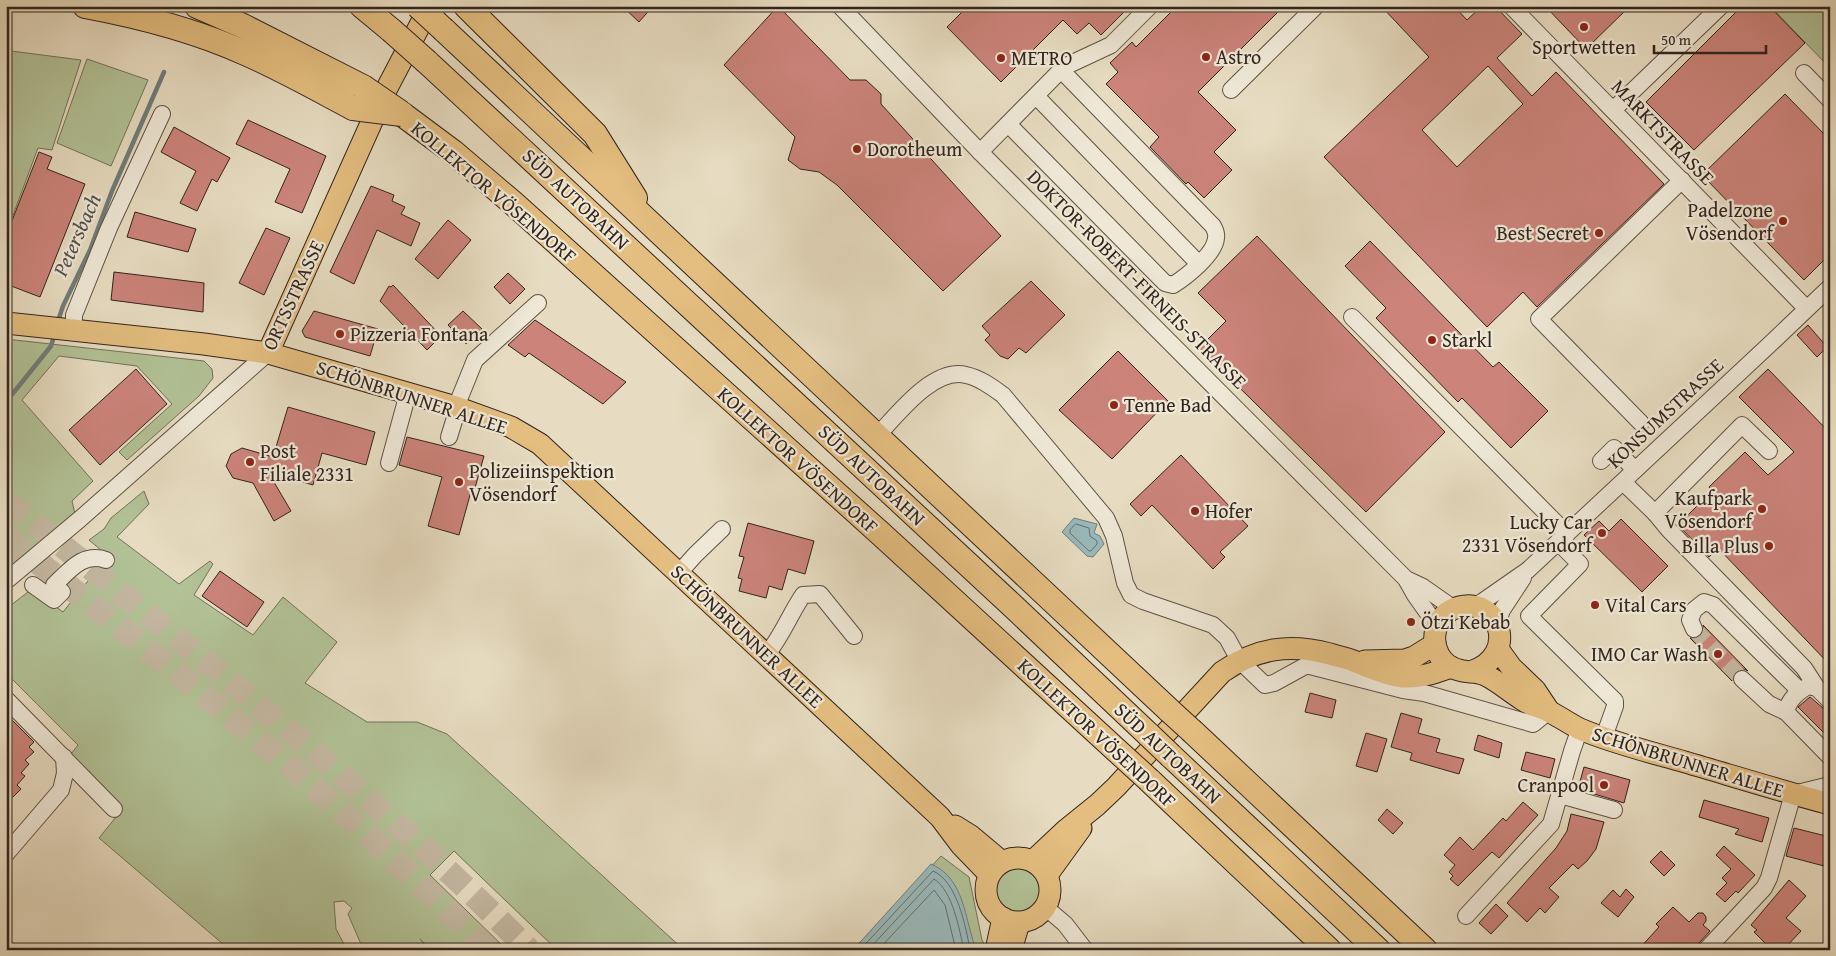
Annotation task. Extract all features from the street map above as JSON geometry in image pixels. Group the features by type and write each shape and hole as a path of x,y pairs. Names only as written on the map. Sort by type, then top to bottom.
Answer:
{"highway":[{"path":"85,6 156,22 209,39 291,74 353,108 402,114"},
{"path":"197,6 243,26 364,86"},
{"name":"KOLLEKTOR VÖSENDORF","path":"237,6 364,86 453,152 513,203 1149,780 1329,950"},
{"name":"SÜD AUTOBAHN","path":"362,6 427,62 693,308 1378,950"},
{"name":"SÜD AUTOBAHN","path":"418,6 1425,950"},
{"path":"466,6 595,134 652,225"}],"main road":[{"name":"ORTSSTRASSE","path":"268,353 378,107 430,6"},
{"name":"SCHÖNBRUNNER ALLEE","path":"6,323 208,344 268,353 457,407 512,427 540,444 767,654 940,817 961,845 996,868"},
{"path":"1453,608 1474,606 1488,613 1497,624 1500,636 1498,649 1486,666 1473,671"},
{"name":"SCHÖNBRUNNER ALLEE","path":"1355,661 1405,660 1414,657 1436,635 1443,616 1453,608"},
{"path":"1436,635 1443,661 1451,667"},
{"name":"SCHÖNBRUNNER ALLEE","path":"1040,868 1222,672 1240,660 1260,652 1288,648 1313,650 1355,661 1393,676 1420,677 1451,667 1462,671 1473,671 1485,675 1524,702 1549,711 1580,728 1604,737 1830,804"},
{"name":"SCHÖNBRUNNER ALLEE","path":"1498,649 1512,667 1535,690 1549,711"},
{"path":"1019,858 1040,868 1051,889 1045,907 1039,915 1030,920 1011,921 996,914 988,902 985,889 996,868 1019,858"},
{"path":"996,950 1011,921"},
{"path":"1011,921 1011,950"}],"street":[{"name":"DOKTOR-ROBERT-FIRNEIS-STRASSE","path":"840,6 980,152 1406,579 1436,635"},
{"path":"980,152 1064,66 1112,45 1150,6"},
{"path":"1231,90 1316,6"},
{"name":"MARKTSTRASSE","path":"1511,6 1806,308"},
{"path":"1613,110 1721,6"},
{"path":"1008,124 1165,283 1173,285 1199,264 1211,251 1216,240 1213,226 1061,70"},
{"path":"1804,73 1830,100"},
{"path":"1036,96 1199,264"},
{"path":"62,328 74,315 109,228 162,114"},
{"path":"1641,423 1539,319 1682,180"},
{"name":"KONSUMSTRASSE","path":"1474,606 1528,570 1830,287"},
{"path":"449,437 457,407 475,360 538,303"},
{"path":"1352,317 1562,538 1580,564 1529,616 1615,701 1604,737"},
{"name":"ORTSSTRASSE","path":"6,581 80,519 268,353"},
{"path":"877,436 920,391 944,377 964,374 984,382 1004,395 1106,518 1114,536 1125,583 1131,595 1143,601 1213,625 1227,638 1240,660 1265,685 1274,683 1304,666 1434,696 1534,724 1549,711"},
{"path":"389,463 408,393"},
{"path":"1655,513 1742,425 1769,451"},
{"path":"1601,461 1614,448 1635,470"},
{"path":"1623,482 1804,668 1817,688 1830,701"},
{"path":"679,573 694,555 722,529"},
{"path":"33,585 54,600 62,592 54,585 82,559 100,558 106,560"},
{"name":"KONSUMSTRASSE","path":"1497,624 1509,598 1528,570"},
{"name":"DOKTOR-ROBERT-FIRNEIS-STRASSE","path":"1406,579 1453,608"},
{"path":"767,654 803,595 820,594 854,636"},
{"path":"1694,630 1690,620 1694,610 1704,602 1713,605 1800,691"},
{"path":"1428,675 1434,696"},
{"path":"1742,679 1769,704 1786,712 1830,757"},
{"path":"1786,712 1788,704 1796,694 1808,686 1817,688"},
{"path":"6,699 114,809"},
{"path":"1466,916 1552,824 1580,728"},
{"path":"6,854 61,790 64,757"},
{"path":"1706,950 1764,888 1769,878 1793,794 1830,785"},
{"path":"1560,795 1614,810"},
{"path":"1045,907 1065,924 1085,950"}],"green space":[{"path":"1770,6 1830,6 1830,68"},
{"path":"11,51 81,60 52,150 38,148 6,234 6,63"},
{"path":"87,59 148,80 111,166 57,143"},
{"path":"6,339 204,361 212,369 213,378 199,396 127,460 119,452 172,404 137,366 59,356 22,400 93,481 72,501 75,514 6,571"},
{"path":"144,491 149,504 117,537 179,584 210,561 213,564 194,595 253,635 283,597 337,642 305,683 367,722 417,722 447,734 684,950 557,950 454,851 430,875 507,950 431,950 420,939 425,945 404,950 368,950 360,942 348,914 352,908 344,901 334,902 336,929 347,950 230,950 99,838 116,817 112,802 71,754 78,745 6,673 6,609 32,589 63,612 108,556 89,540 104,529 111,518"},
{"path":"941,856 969,877 982,940 987,950 853,950"},
{"path":"1014,865 1024,865 1036,872 1043,884 1043,894 1036,906 1024,913 1014,913 1006,909 999,902 995,894 995,884 999,876 1006,869"}],"water":[{"path":"1074,518 1097,524 1094,533 1100,536 1104,544 1093,557 1087,556 1062,532"},
{"path":"931,864 947,875 958,890 975,950 853,950"}],"building":[{"path":"622,6 653,6 639,22"},
{"name":"Dorotheum","path":"778,6 850,80 866,80 881,94 881,104 1001,236 943,291 837,185 819,172 800,169 788,160 795,137 724,65"},
{"name":"METRO","path":"968,6 1130,6 1101,35 1089,23 1077,34 1063,20 1001,82 947,27"},
{"path":"1177,6 1284,6 1198,92 1236,130 1214,152 1232,170 1204,198 1188,182 1186,184 1150,147 1159,137 1106,84 1118,72 1110,63 1132,42 1136,47"},
{"path":"1381,6 1454,6 1467,20 1482,6 1495,6 1522,34 1497,58 1532,96 1556,72 1664,184 1537,307 1523,292 1487,327 1324,157 1429,57","holes":["1488,66 1523,104 1457,167 1422,130"]},
{"path":"1545,6 1630,6 1586,49"},
{"path":"1742,6 1769,6 1805,43 1694,150 1646,102"},
{"path":"1785,94 1830,140 1830,254 1804,280 1702,175"},
{"path":"248,120 326,156 302,213 275,202 290,169 236,144"},
{"path":"174,127 230,158 217,182 212,179 197,211 180,203 196,171 161,152"},
{"path":"39,152 52,157 47,169 85,184 40,297 6,284 6,236"},
{"path":"371,186 394,195 392,201 405,207 401,214 420,223 411,246 377,230 354,284 330,272"},
{"path":"135,212 196,229 188,252 127,237"},
{"path":"448,220 471,240 438,279 415,259"},
{"path":"266,228 290,238 264,295 239,283"},
{"path":"1257,236 1445,432 1366,512 1199,348 1226,321 1198,293"},
{"name":"Starkl","path":"1370,241 1493,367 1499,362 1548,411 1511,448 1462,398 1458,402 1376,318 1386,308 1345,266"},
{"path":"114,272 204,283 203,312 111,300"},
{"path":"508,273 525,289 510,304 494,287"},
{"path":"1031,281 1065,315 1026,353 1019,348 1008,359 1000,356 985,340 990,335 982,326"},
{"path":"393,285 441,336 427,350 380,301 389,286"},
{"name":"Pizzeria Fontana","path":"314,311 378,329 370,356 305,337 302,331"},
{"path":"463,311 482,329 466,344 448,325"},
{"path":"535,320 626,382 603,404 529,353 525,357 508,345"},
{"path":"1808,325 1827,347 1817,357 1797,335"},
{"name":"Tenne Bad","path":"1118,351 1168,401 1112,459 1059,410"},
{"path":"136,369 167,404 100,465 69,430"},
{"name":"Kaufpark Vösendorf","path":"1768,369 1830,433 1830,665 1718,548 1709,557 1678,525 1712,491 1709,487 1745,452 1768,475 1794,452 1739,397"},
{"path":"288,407 375,432 366,465 322,453 313,485 268,472 291,511 274,521 253,483 233,478 226,466 231,454 242,448 273,457"},
{"name":"Polizeiinspektion Vösendorf","path":"407,437 484,456 475,488 472,488 459,535 428,526 442,477 399,465"},
{"name":"Hofer","path":"1181,455 1248,526 1220,552 1225,557 1213,569 1152,505 1141,516 1130,504"},
{"path":"1621,519 1668,566 1642,592 1584,535 1599,521 1609,531"},
{"path":"748,523 814,541 805,574 788,569 782,590 769,586 766,598 739,591 742,579 738,578 744,557 739,556"},
{"path":"220,571 264,602 247,627 202,596"},
{"name":"IMO Car Wash","path":"1703,625 1748,671 1744,669 1734,673 1732,681 1690,638 1698,638 1702,635 1704,631"},
{"path":"1310,693 1336,700 1332,718 1305,712"},
{"path":"1810,697 1823,708 1830,711 1830,739 1798,707"},
{"path":"1401,713 1422,719 1418,733 1440,739 1436,752 1464,759 1459,774 1410,760 1412,753 1391,747"},
{"path":"6,714 34,742 29,747 34,752 25,760 29,764 21,773 25,776 17,785 21,789 6,804"},
{"path":"1366,733 1387,739 1377,772 1356,766"},
{"path":"1478,735 1502,743 1499,758 1474,750"},
{"path":"1526,752 1555,759 1550,778 1521,770"},
{"name":"Cranpool","path":"1584,767 1630,780 1624,803 1578,789"},
{"path":"1704,800 1769,818 1762,842 1735,834 1739,829 1699,817"},
{"path":"1523,802 1538,815 1499,858 1492,852 1458,886 1450,879 1453,876 1449,872 1455,865 1444,855 1460,837 1473,850 1503,818 1506,821"},
{"path":"1387,809 1403,823 1393,834 1378,820"},
{"path":"1571,814 1604,822 1596,849 1578,869 1573,864 1549,888 1559,897 1545,913 1540,908 1527,922 1507,903 1556,848 1567,831"},
{"path":"1794,828 1830,837 1824,866 1786,856"},
{"path":"1724,846 1755,875 1738,893 1736,891 1725,902 1716,894 1727,883 1722,878 1731,869 1716,855"},
{"path":"1661,851 1675,865 1664,876 1650,862"},
{"path":"1789,880 1806,896 1786,918 1801,931 1783,950 1772,950 1754,932 1757,930 1751,925"},
{"path":"1626,889 1634,897 1618,917 1601,903 1613,890 1620,897"},
{"path":"1496,904 1508,916 1491,934 1479,923"},
{"path":"1673,907 1689,922 1698,913 1703,913 1706,917 1703,925 1710,931 1696,949 1638,950 1659,927 1656,924"}],"waterway":[{"name":"Petersbach","path":"57,324 63,306 90,250 112,191 164,72"},
{"name":"Petersbach","path":"6,402 51,346 55,333"}],"tunnel":[{"path":"6,501 141,608 340,774 467,889 529,950"},
{"path":"6,537 279,757 383,849 489,950"},
{"path":"1694,629 1742,679"}],"place":[{"name":"Sportwetten","path":"1584,27"},
{"name":"Astro","path":"1206,57"},
{"name":"METRO","path":"1001,58"},
{"name":"Dorotheum","path":"857,149"},
{"name":"Padelzone Vösendorf","path":"1783,221"},
{"name":"Best Secret","path":"1599,233"},
{"name":"Pizzeria Fontana","path":"340,334"},
{"name":"Starkl","path":"1432,340"},
{"name":"Tenne Bad","path":"1114,405"},
{"name":"Post Filiale 2331","path":"250,462"},
{"name":"Polizeiinspektion Vösendorf","path":"459,482"},
{"name":"Kaufpark Vösendorf","path":"1762,509"},
{"name":"Hofer","path":"1195,511"},
{"name":"Lucky Car 2331 Vösendorf","path":"1602,533"},
{"name":"Billa Plus","path":"1769,546"},
{"name":"Vital Cars","path":"1595,605"},
{"name":"Ötzi Kebab","path":"1411,622"},
{"name":"IMO Car Wash","path":"1718,654"},
{"name":"Cranpool","path":"1604,785"}]}
